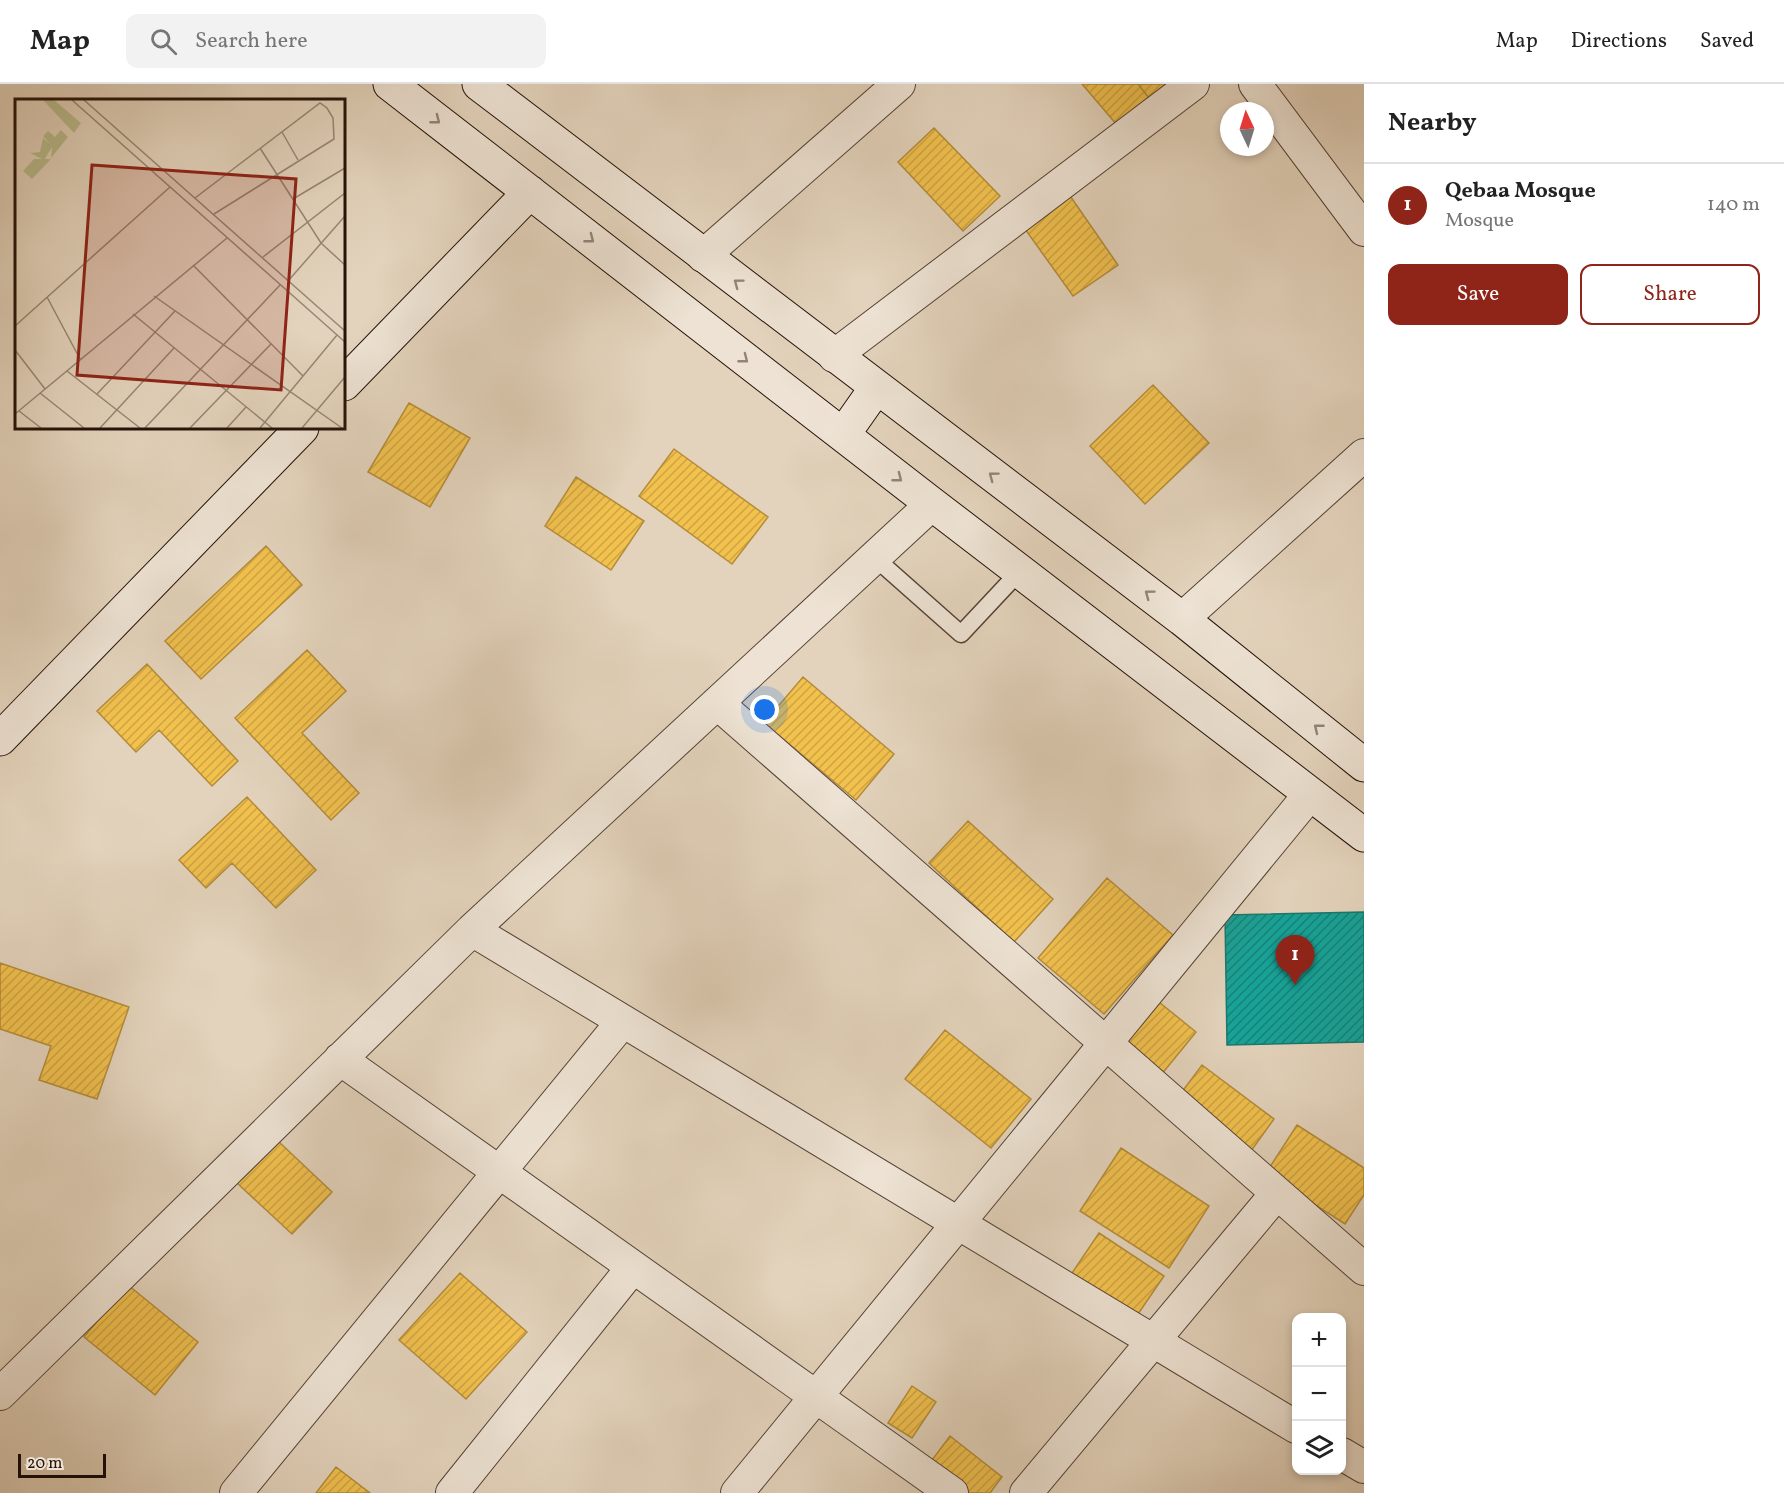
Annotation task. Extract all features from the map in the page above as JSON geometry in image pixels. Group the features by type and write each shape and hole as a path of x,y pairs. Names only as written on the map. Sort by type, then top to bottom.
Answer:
{"main road":[{"path":"390,84 1364,835"},
{"path":"479,84 1182,619 1364,764"},
{"path":"345,383 530,192"},
{"path":"843,435 876,388"},
{"path":"0,739 301,429"}],"street":[{"path":"703,256 899,84"},
{"path":"834,356 1193,84"},
{"path":"1255,84 1361,221"},
{"path":"1182,619 1364,455"},
{"path":"3,1383 472,930 932,504"},
{"path":"717,703 1364,1269"},
{"path":"737,1493 1310,794"},
{"path":"472,930 1292,1425"},
{"path":"236,1493 623,1020"},
{"path":"340,1059 952,1493"},
{"path":"1026,1493 1277,1193"},
{"path":"452,1493 633,1267"},
{"path":"1346,1457 1364,1467"}],"lane":[{"path":"874,557 961,634 1020,571"}],"building: Homes":[{"path":"1082,84 1138,84 1149,98 1117,125"},
{"path":"1138,84 1166,84 1149,98"},
{"path":"934,128 1000,196 963,231 898,162"},
{"path":"1066,190 1118,265 1073,296 1020,222"},
{"path":"1153,385 1209,443 1145,504 1090,446"},
{"path":"409,403 470,438 430,507 368,472"},
{"path":"674,449 768,517 732,564 639,496"},
{"path":"576,477 644,521 611,570 545,526"},
{"path":"266,546 302,585 201,679 165,641"},
{"path":"307,650 346,691 302,733 359,793 331,820 235,718"},
{"path":"147,664 238,761 212,786 159,730 136,752 97,711"},
{"path":"803,677 894,754 856,800 764,723"},
{"path":"247,797 316,870 276,908 232,863 206,888 179,860"},
{"path":"968,821 1053,899 1014,942 929,863"},
{"path":"1107,878 1173,935 1104,1014 1038,958"},
{"path":"0,963 129,1007 97,1099 39,1080 51,1046 0,1029"},
{"path":"1154,998 1196,1032 1157,1080 1115,1047"},
{"path":"945,1030 1031,1099 991,1148 905,1079"},
{"path":"1202,1065 1274,1119 1251,1151 1178,1097"},
{"path":"1297,1125 1364,1168 1364,1195 1345,1224 1266,1173"},
{"path":"277,1140 332,1192 292,1234 237,1183"},
{"path":"1121,1148 1209,1206 1169,1268 1080,1211"},
{"path":"1099,1233 1164,1276 1134,1320 1070,1276"},
{"path":"460,1273 527,1332 466,1399 399,1340"},
{"path":"128,1285 198,1342 155,1395 84,1337"},
{"path":"912,1386 936,1402 912,1438 888,1423"},
{"path":"950,1436 1002,1477 990,1493 966,1493 929,1464"},
{"path":"336,1467 370,1493 316,1493"}],"building: Public":[{"path":"1364,912 1364,1042 1227,1045 1225,915"}],"place":[{"name":"Qebaa Mosque","path":"1295,985"}]}
